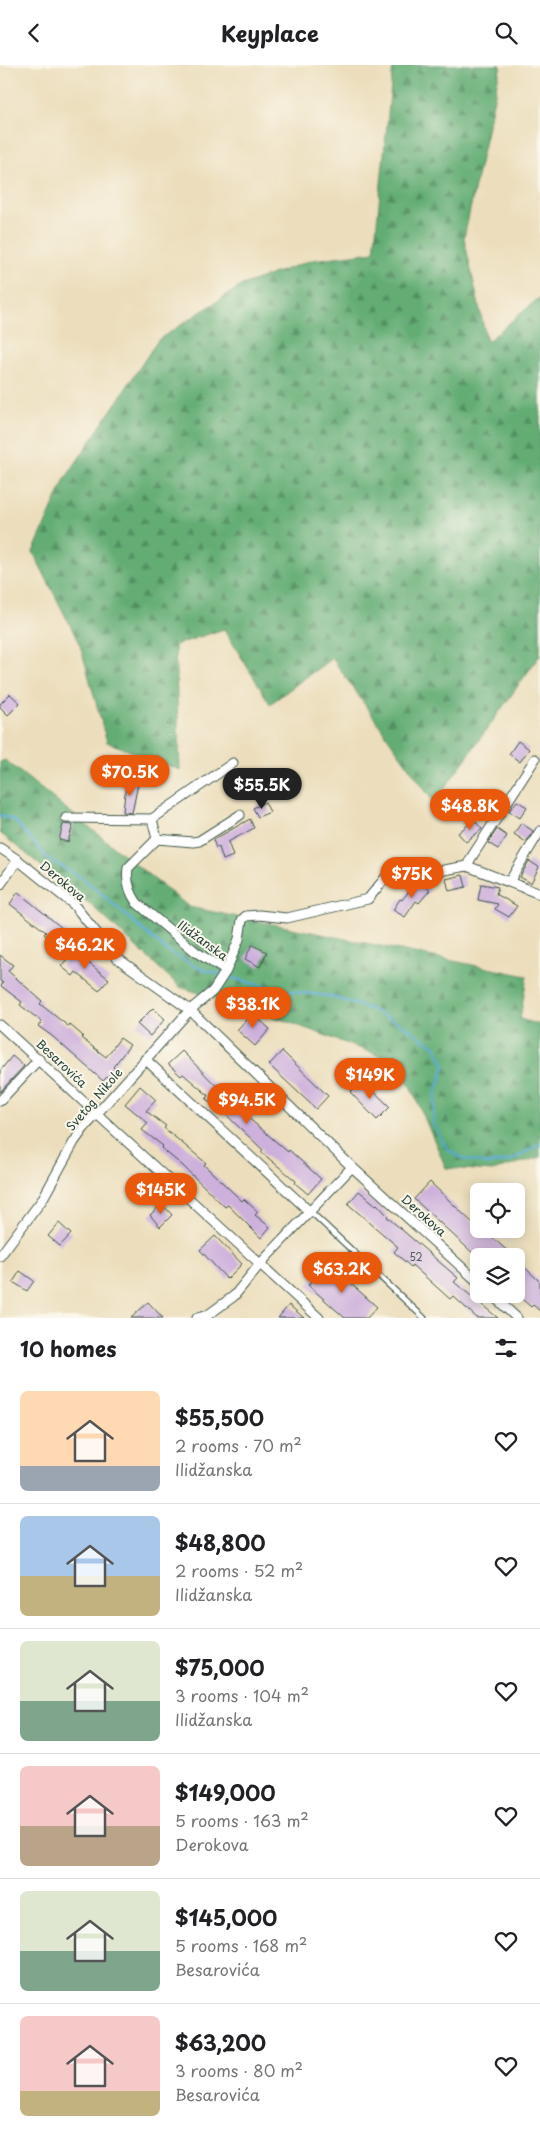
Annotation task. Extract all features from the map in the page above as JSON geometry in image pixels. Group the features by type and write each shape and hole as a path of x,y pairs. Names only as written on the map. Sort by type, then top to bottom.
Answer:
{"street":[{"path":"535,759 470,858 467,866 540,894"},
{"path":"66,818 152,819 233,763"},
{"path":"152,819 157,839 193,842 199,841 240,815"},
{"path":"509,882 540,831"},
{"name":"Ilidžanska","path":"157,839 128,868 127,873 131,894 146,911 196,952 226,971 239,939 242,920 246,916 260,915 287,918 368,899 386,877 397,868 427,873 467,866"},
{"name":"Derokova","path":"0,848 74,905 117,958 190,1010 352,1167 470,1275"},
{"path":"0,885 18,860"},
{"name":"Svetog Nikole","path":"0,1256 42,1200 74,1142 190,1010 213,991 226,971"},
{"name":"Besarovića","path":"0,1025 319,1318"},
{"path":"0,1101 39,1059"},
{"path":"145,1059 309,1211"},
{"path":"196,1318 208,1315 234,1296 260,1264 352,1167"},
{"path":"501,1303 517,1318"}],"lane":[{"path":"309,1211 424,1318"}],"green space":[{"path":"393,65 501,65 464,238 487,342 540,297 540,655 434,803 332,658 270,704 224,629 175,645 180,770 107,742 80,645 33,552 65,479 158,340 242,285 312,260 374,252"},
{"path":"5,760 189,907 527,976 520,1019 540,1025 540,1157 492,1171 446,1168 415,1096 397,1062 283,1020 180,987 91,905 0,833 0,762"}],"building":[{"path":"10,694 20,703 8,715 0,707 0,704"},
{"path":"518,741 529,749 520,762 509,754"},
{"path":"119,758 131,761 128,773 116,770"},
{"path":"257,776 261,786 249,792 245,782"},
{"path":"126,783 138,784 132,813 123,812"},
{"path":"517,801 527,807 520,818 509,811"},
{"path":"265,802 270,812 258,817 253,808"},
{"path":"250,819 254,828 228,842 233,856 223,860 219,847 216,848 213,840"},
{"path":"474,820 482,829 466,842 458,833"},
{"path":"521,823 533,831 526,842 514,834"},
{"path":"63,824 73,825 68,842 59,840"},
{"path":"497,829 507,836 498,849 488,843"},
{"path":"529,861 539,867 531,883 520,877"},
{"path":"463,875 466,887 449,891 446,879"},
{"path":"418,880 430,890 419,903 416,901 405,917 393,910 400,899 402,900"},
{"path":"481,884 498,887 496,894 517,906 509,917 495,909 498,904 478,900"},
{"path":"18,892 68,933 59,946 44,934 46,932 10,904"},
{"path":"252,945 267,952 260,967 245,959"},
{"path":"76,949 87,959 86,961 109,979 99,991 76,972 73,976 61,966"},
{"path":"0,955 13,965 8,971 42,1001 40,1004 68,1026 69,1024 83,1036 81,1038 106,1057 120,1038 130,1045 113,1067 115,1069 103,1081 38,1026 42,1022 20,1005 22,1002 1,986 3,983 0,981"},
{"path":"153,1008 165,1019 150,1036 137,1024"},
{"path":"252,1013 270,1029 255,1046 237,1030"},
{"path":"182,1051 234,1104 236,1102 247,1113 245,1115 288,1152 289,1150 321,1179 308,1194 295,1183 296,1181 261,1152 263,1150 219,1108 217,1110 206,1099 209,1096 168,1064"},
{"path":"282,1051 328,1096 316,1109 269,1065"},
{"path":"12,1056 24,1066 0,1092 0,1071"},
{"path":"361,1079 390,1107 377,1120 350,1092"},
{"path":"140,1086 156,1100 146,1111 166,1126 164,1128 206,1163 204,1165 242,1201 244,1199 258,1212 255,1215 270,1227 261,1238 228,1205 225,1207 183,1166 161,1148 163,1146 142,1130 148,1123 125,1104"},
{"path":"430,1182 470,1220 470,1238 493,1238 504,1248 470,1248 470,1250 414,1199"},
{"path":"359,1191 377,1204 387,1217 458,1278 454,1282 470,1295 470,1303 480,1303 498,1318 477,1318 453,1296 450,1299 412,1265 411,1267 394,1252 398,1247 348,1204"},
{"path":"162,1204 172,1215 160,1227 150,1215"},
{"path":"59,1223 71,1234 60,1246 48,1236"},
{"path":"215,1236 242,1264 227,1279 200,1250"},
{"path":"328,1263 377,1307 367,1318 345,1318 308,1285"},
{"path":"525,1268 540,1282 540,1311 533,1305 531,1307 525,1302"},
{"path":"20,1271 34,1281 27,1291 13,1282"},
{"path":"148,1302 163,1318 131,1318"},
{"path":"289,1305 304,1318 278,1318"}],"waterway":[{"path":"0,815 14,820 48,859 84,879 167,951 201,969 220,974"},
{"path":"225,976 278,990 329,996 368,1008 401,1024 436,1047 445,1066 436,1092 433,1124 448,1150 464,1159 488,1164 510,1161 540,1144"}]}
